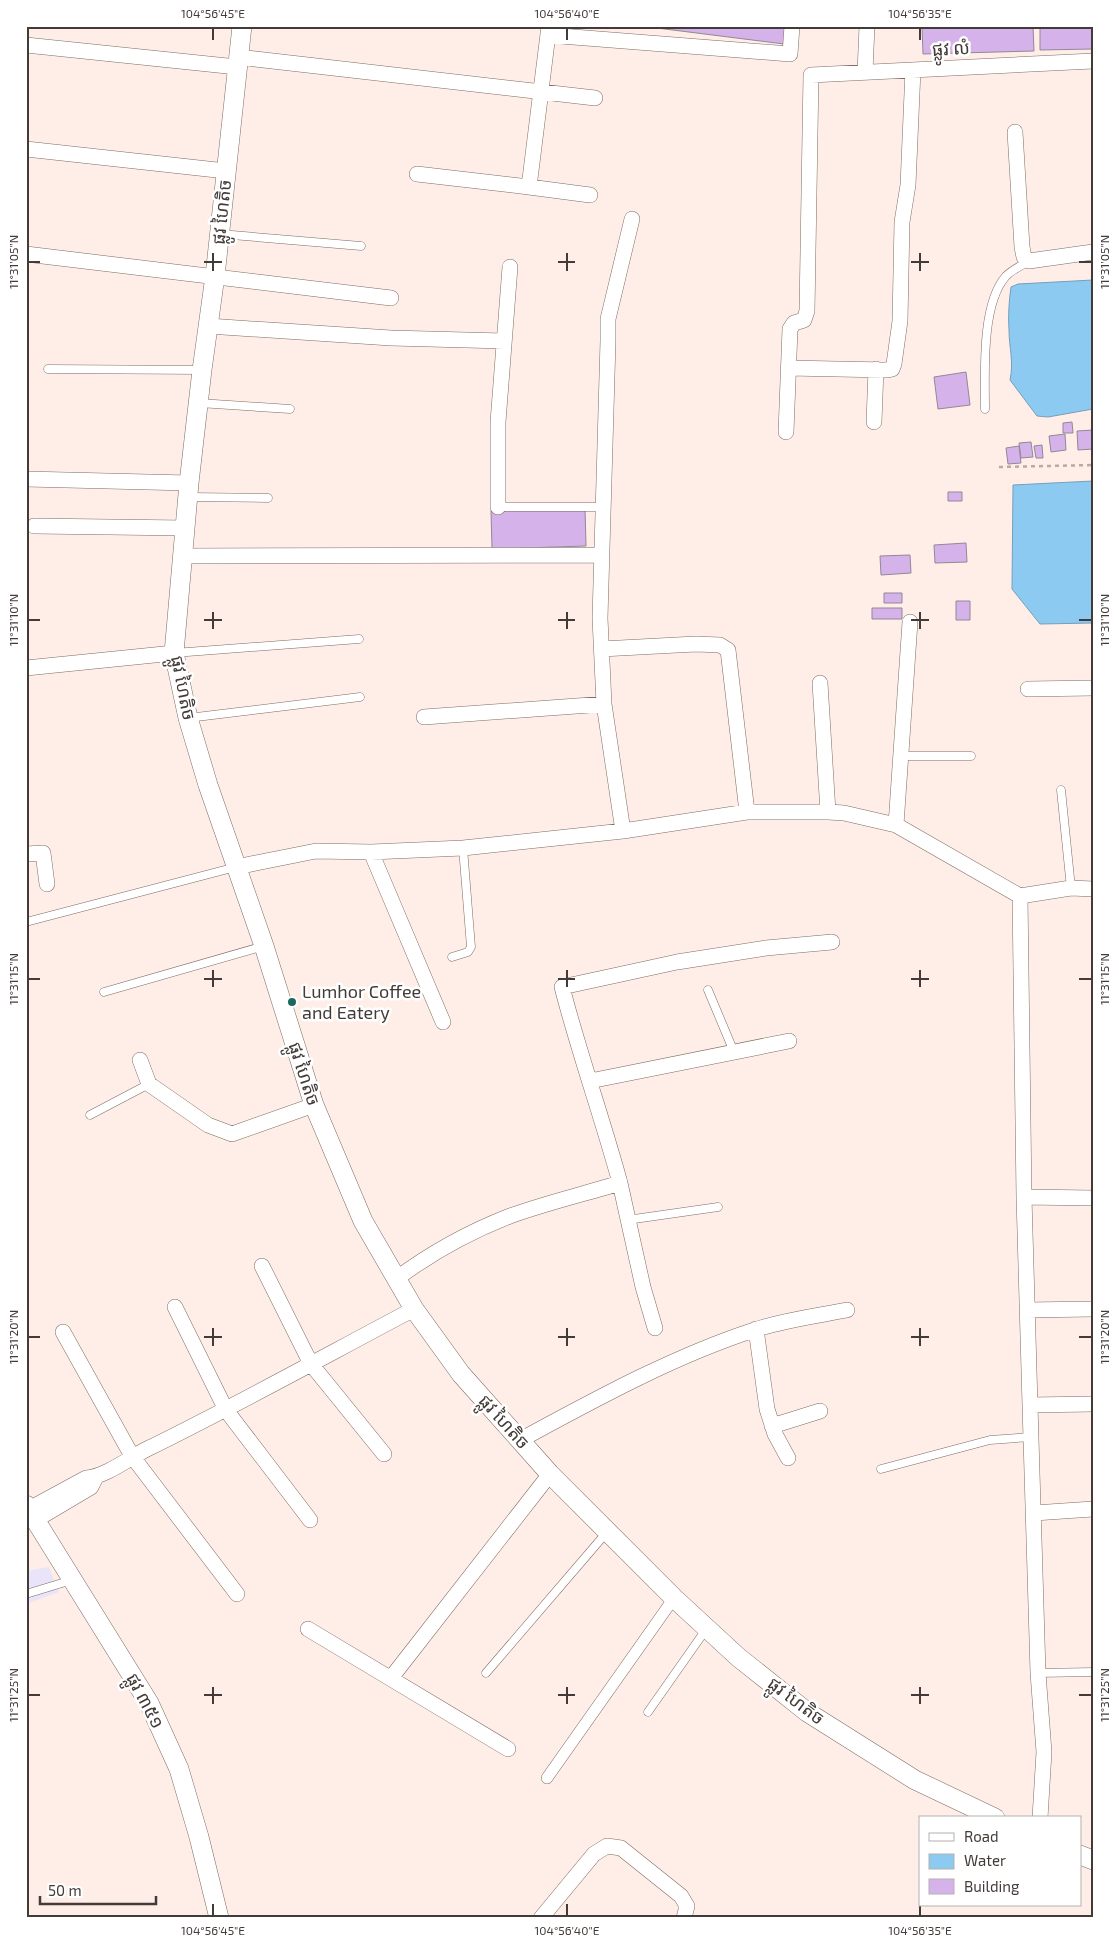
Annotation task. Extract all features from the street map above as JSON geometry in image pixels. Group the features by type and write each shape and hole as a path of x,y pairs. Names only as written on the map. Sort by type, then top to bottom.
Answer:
{"street":[{"name":"ផ្លូវ ហៃតិច","path":"242,26 216,276 202,370 188,490 174,653 188,718 236,867 264,946 314,1106 363,1221 414,1309 461,1374 550,1474 674,1598 738,1657 807,1712 915,1780 991,1816"},
{"path":"529,187 549,30 790,54 792,26"},
{"path":"865,72 867,26"},
{"path":"26,45 238,62 541,91 595,98"},
{"name":"ផ្លូវ លំ","path":"788,368 790,329 794,323 804,320 807,311 811,75 1093,61"},
{"path":"786,432 788,368 892,369 894,364 900,321 902,222 908,185 913,70"},
{"path":"1015,132 1024,257 1029,261 1093,252"},
{"path":"26,149 226,171"},
{"path":"417,174 590,195"},
{"path":"623,832 604,704 600,618 608,318 632,219"},
{"path":"26,254 391,298"},
{"path":"498,507 498,422 510,267"},
{"path":"208,326 391,338 504,342"},
{"path":"874,422 876,369"},
{"path":"26,478 188,490"},
{"path":"34,526 185,528"},
{"path":"182,556 602,555"},
{"path":"896,825 910,622"},
{"path":"601,649 696,644 720,645 728,650 747,812"},
{"path":"26,668 174,653"},
{"path":"820,683 828,812"},
{"path":"1028,689 1093,688"},
{"path":"424,717 604,704"},
{"path":"236,867 316,851 371,852 463,848 623,832 747,812 828,812 844,813 896,825 1020,896 1071,888 1093,889"},
{"path":"371,852 444,1022"},
{"path":"26,854 44,853 47,884"},
{"path":"1020,896 1027,1310 1038,1673 1044,1752 1040,1816"},
{"path":"655,1328 643,1287 620,1183 590,1081 576,1041 562,986 677,962 766,948 832,942"},
{"path":"590,1081 789,1041"},
{"path":"140,1060 149,1084 208,1125 232,1134 314,1106"},
{"path":"396,1279 418,1263 464,1236 511,1216 620,1183"},
{"path":"1024,1197 1093,1198"},
{"path":"262,1266 311,1364 384,1454"},
{"path":"175,1307 226,1410 310,1520"},
{"path":"31,1511 91,1487 96,1477 132,1456 226,1410 414,1309"},
{"path":"1027,1310 1093,1309"},
{"path":"520,1440 659,1367 756,1329 847,1310"},
{"path":"756,1329 767,1409 772,1426 788,1458"},
{"path":"63,1332 132,1456 237,1594"},
{"path":"1030,1405 1093,1404"},
{"path":"772,1426 820,1411"},
{"path":"391,1678 550,1474"},
{"path":"1034,1513 1093,1509"},
{"name":"ផ្លូវ ៣៥១","path":"31,1511 149,1703 179,1769 199,1837 218,1918"},
{"path":"547,1778 674,1598"},
{"path":"308,1629 508,1750"},
{"path":"541,1918 594,1854 607,1846 621,1848 681,1896 687,1906 684,1918"}],"lane":[{"path":"220,234 361,246"},
{"path":"985,409 988,321 996,295 1007,276 1029,261"},
{"path":"48,369 202,370"},
{"path":"199,403 290,409"},
{"path":"188,490 268,498"},
{"path":"498,507 603,507"},
{"path":"174,653 359,639"},
{"path":"188,718 360,697"},
{"path":"901,756 971,756"},
{"path":"1060,790 1071,888"},
{"path":"452,957 468,952 471,947 463,848"},
{"path":"26,922 236,867"},
{"path":"104,992 264,946"},
{"path":"708,990 734,1052"},
{"path":"90,1115 149,1084"},
{"path":"627,1220 718,1207"},
{"path":"881,1469 990,1440 1031,1437"},
{"path":"486,1673 607,1532"},
{"path":"26,1594 73,1579"},
{"path":"648,1712 707,1628"},
{"path":"1038,1673 1093,1672"}],"path":[{"path":"1000,467 1093,465"}],"shaded area":[{"path":"49,1567 59,1592 26,1604 26,1571"}],"water":[{"path":"1093,280 1093,409 1048,417 1037,416 1010,380 1009,303 1011,287 1018,284"},
{"path":"1093,481 1093,623 1040,624 1012,589 1013,485"}],"building":[{"path":"641,26 786,26 784,44"},
{"path":"922,26 1033,26 1034,51 923,54"},
{"path":"1040,26 1093,26 1093,49 1040,50"},
{"path":"966,372 970,405 938,409 934,377"},
{"path":"1072,422 1073,433 1063,433 1063,423"},
{"path":"1093,430 1093,449 1078,450 1077,431"},
{"path":"1065,434 1066,450 1051,452 1049,436"},
{"path":"1031,442 1033,457 1021,458 1019,443"},
{"path":"1042,445 1043,458 1036,458 1034,446"},
{"path":"1019,446 1021,463 1008,464 1006,448"},
{"path":"948,492 962,492 962,501 948,501"},
{"path":"585,508 586,546 492,549 491,511"},
{"path":"966,543 967,562 935,563 934,545"},
{"path":"910,555 911,573 881,575 880,556"},
{"path":"884,593 902,593 902,603 884,603"},
{"path":"956,601 970,601 970,620 956,620"},
{"path":"872,608 902,608 902,619 872,619"}],"place":[{"name":"Lumhor Coffee and Eatery","path":"292,1002"}]}
